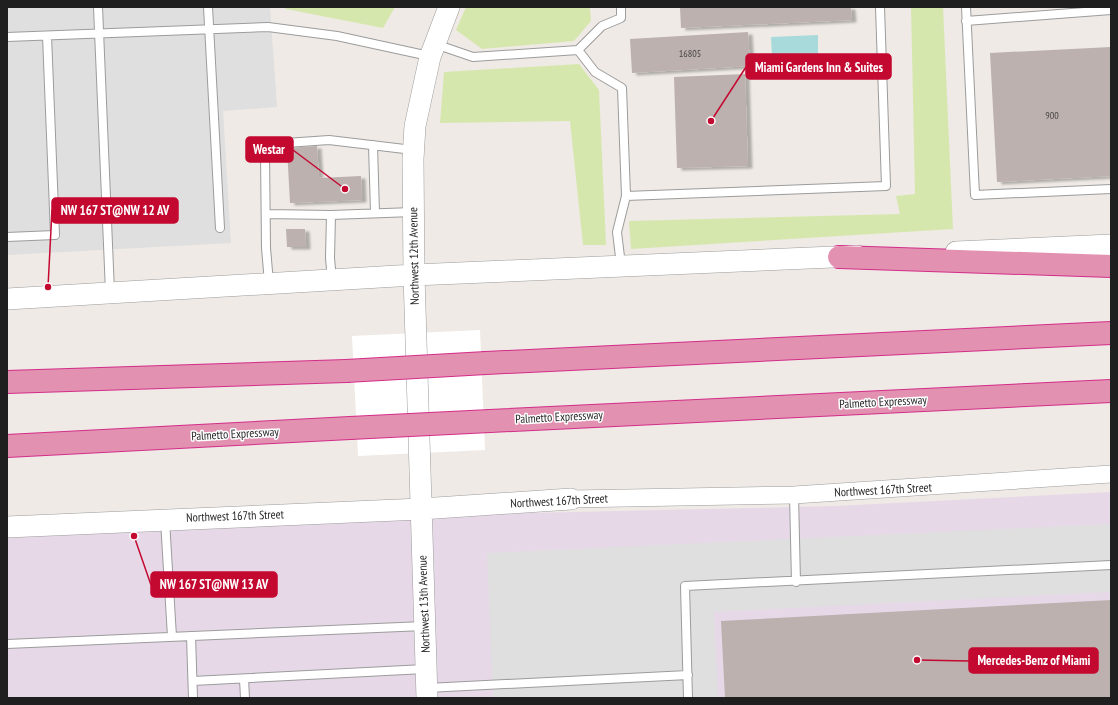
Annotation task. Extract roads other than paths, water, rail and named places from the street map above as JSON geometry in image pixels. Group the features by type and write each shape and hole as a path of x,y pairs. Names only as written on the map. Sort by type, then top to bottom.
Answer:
{"highway":[{"path":"839,257 1111,266"},
{"path":"7,382 346,370 1111,333"},
{"name":"Palmetto Expressway","path":"7,446 1111,391"},
{"path":"995,396 1111,406"}],"street":[{"name":"Northwest 12th Avenue","path":"421,509 414,275 415,126 432,50 449,7"},
{"path":"7,299 414,275 1111,245"},
{"name":"Northwest 167th Street","path":"7,527 421,509 571,499 794,495 1111,474"},
{"name":"Northwest 13th Avenue","path":"421,509 426,685"}],"lane":[{"path":"98,7 110,294"},
{"path":"208,7 220,228"},
{"path":"7,37 268,27 473,57 578,50 602,26 621,18 621,7"},
{"path":"626,196 886,186 880,7"},
{"path":"966,7 975,195 1111,189"},
{"path":"966,21 1111,10"},
{"path":"7,237 55,235 47,36"},
{"path":"578,50 595,72 622,88 626,196 617,232 621,266"},
{"path":"269,284 265,153 271,144 329,140 414,150"},
{"path":"373,145 375,213"},
{"path":"266,214 331,215 414,212"},
{"path":"331,215 330,258 332,281"},
{"path":"794,495 796,582"},
{"path":"165,519 172,637"},
{"path":"688,698 685,586 796,582 1111,565"},
{"path":"7,644 424,626"},
{"path":"191,636 193,698"},
{"path":"193,680 244,679 426,685 688,675"},
{"path":"244,679 245,698"}],"water":[{"path":"818,35 818,55 772,57 771,37"}],"place":[{"name":"Miami Gardens Inn & Suites","path":"711,121"},
{"name":"Westar","path":"345,189"},
{"name":"NW 167 ST@NW 12 AV","path":"48,287"},
{"name":"NW 167 ST@NW 13 AV","path":"134,536"},
{"name":"Mercedes-Benz of Miami","path":"917,660"}]}
